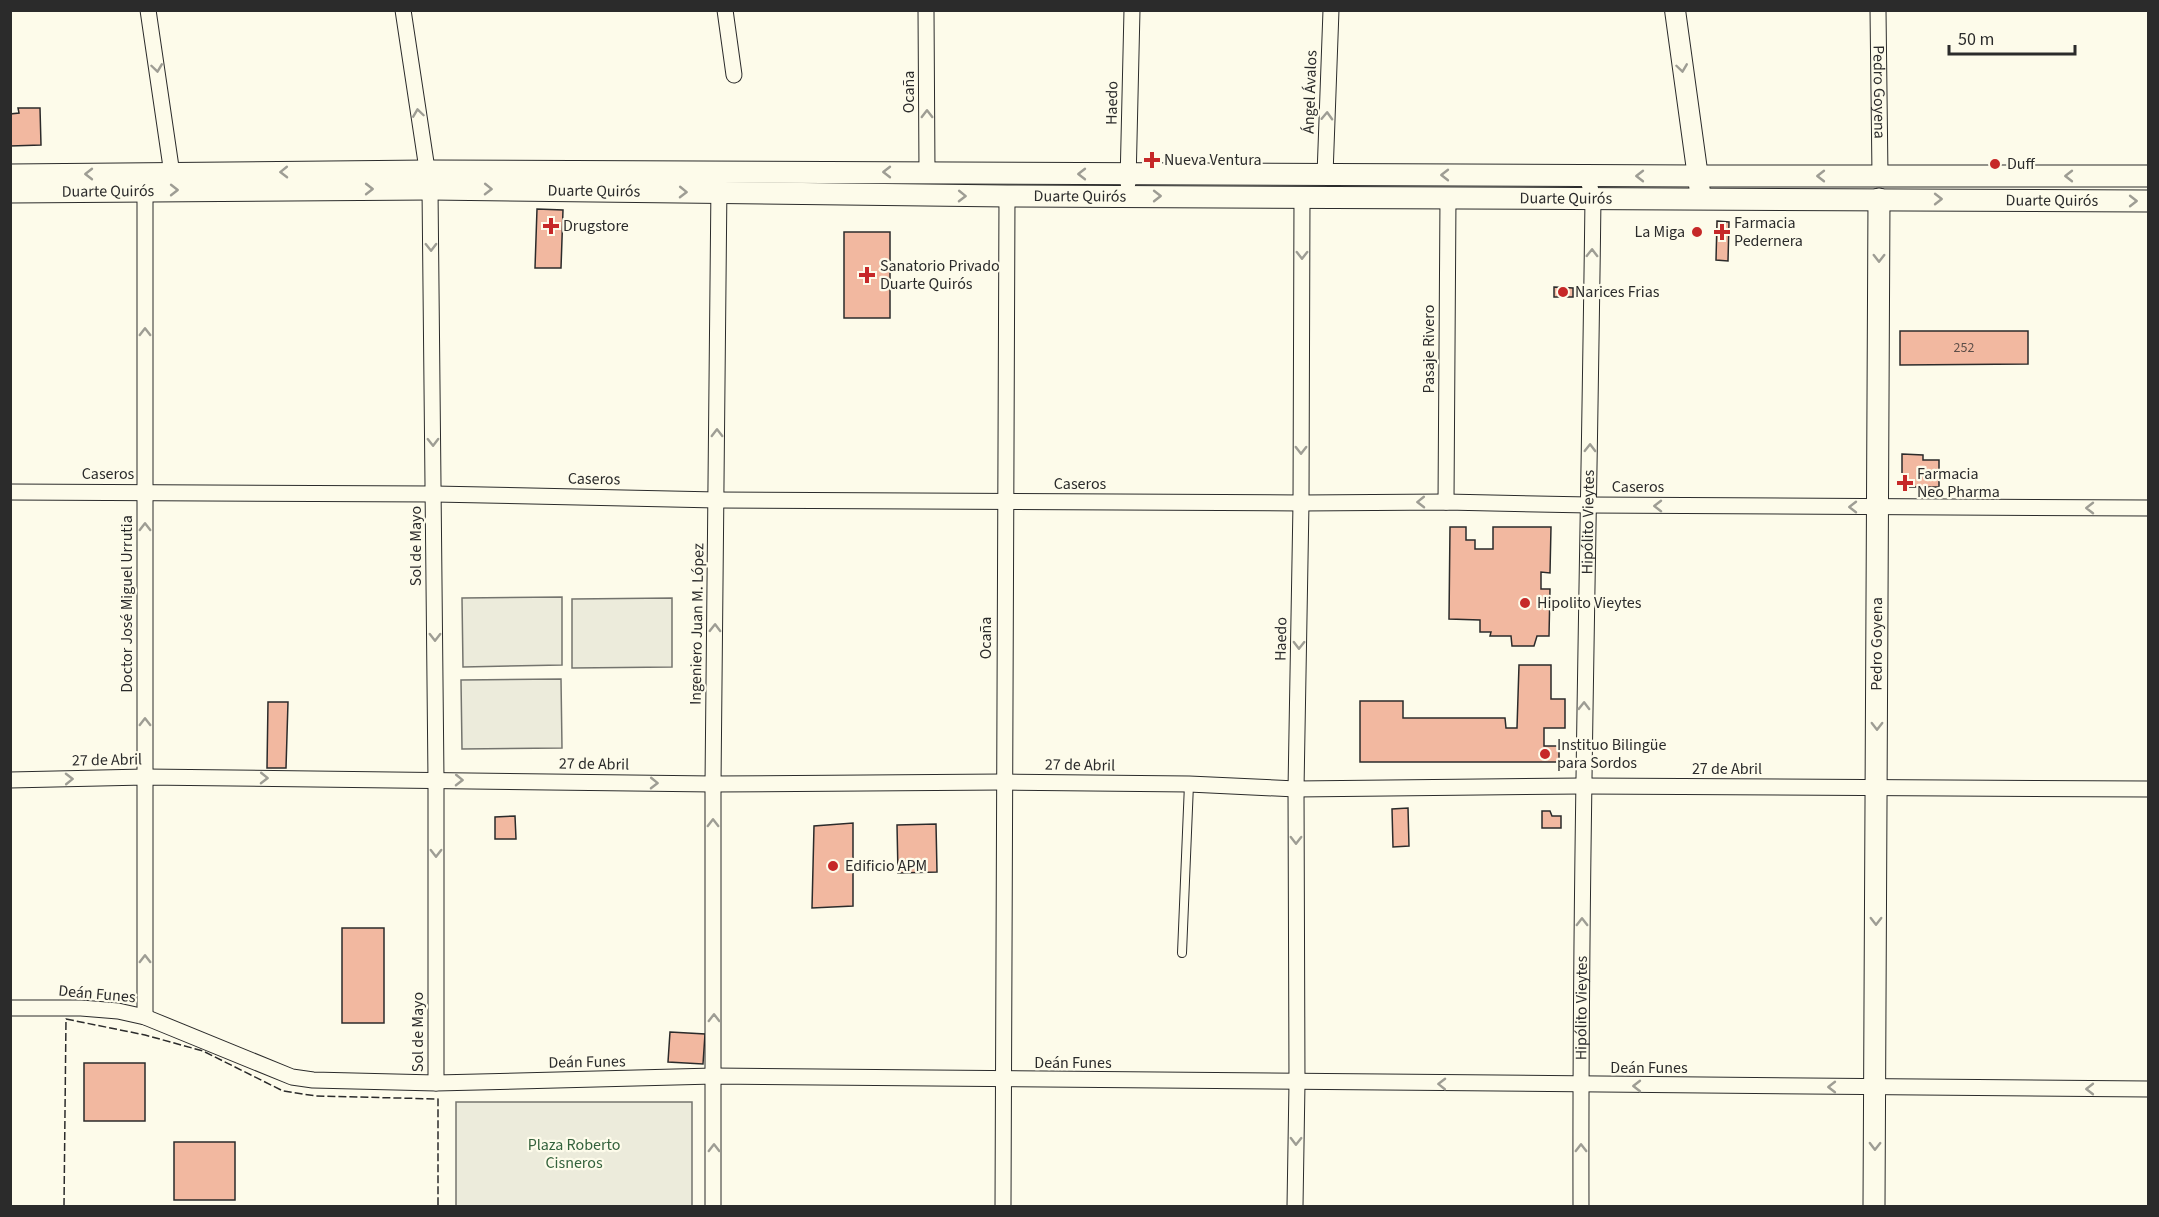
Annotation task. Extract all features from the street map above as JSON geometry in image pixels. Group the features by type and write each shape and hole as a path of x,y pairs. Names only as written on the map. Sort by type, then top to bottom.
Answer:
{"main road":[{"name":"Duarte Quirós","path":"719,182 927,172 1587,176 2148,176"},
{"name":"Duarte Quirós","path":"10,175 172,174 428,180 719,182 1007,196 2148,201"},
{"name":"Duarte Quirós","path":"10,192 145,190 428,180"},
{"name":"Pedro Goyena","path":"1874,1206 1879,199"}],"street":[{"path":"148,10 172,174"},
{"name":"Sol de Mayo","path":"403,10 428,180 434,494 436,1083"},
{"path":"725,10 734,75"},
{"name":"Ocaña","path":"926,10 927,172"},
{"name":"Haedo","path":"1129,195 1132,10"},
{"name":"Ángel Ávalos","path":"1325,175 1331,10"},
{"path":"1675,10 1699,176 1700,199"},
{"name":"Pedro Goyena","path":"1878,10 1880,176"},
{"name":"Hipólito Vieytes","path":"1581,1206 1583,786 1593,198 1587,176"},
{"name":"Ingeniero Juan M. López","path":"713,1206 713,784 719,182"},
{"name":"Doctor José Miguel Urrutia","path":"145,190 146,1017"},
{"name":"Ocaña","path":"1003,1206 1007,196"},
{"name":"Haedo","path":"1295,1206 1296,789 1301,503 1302,197"},
{"name":"Pasaje Rivero","path":"1446,501 1448,197"},
{"name":"Caseros","path":"10,492 434,494 717,500 1301,503 1446,501 1589,505 2148,508"},
{"name":"27 de Abril","path":"10,780 145,777 713,784 1003,782 1189,784 1296,789 1583,786 2148,789"},
{"name":"Deán Funes","path":"10,1008 81,1008 118,1011 146,1017 292,1077 313,1080 436,1083 714,1077 2148,1089"}],"lane":[{"path":"1182,953 1189,784"}],"green space":[{"path":"562,597 562,665 463,667 462,598"},
{"path":"672,598 672,667 572,668 572,599"},
{"path":"561,679 562,748 462,749 461,680"},
{"name":"Plaza Roberto Cisneros","path":"456,1102 692,1102 692,1206 456,1206"}],"building":[{"path":"18,108 40,108 41,145 10,146 10,114 19,113"},
{"path":"537,209 563,210 561,268 535,268"},
{"path":"1717,221 1729,222 1728,261 1716,260"},
{"name":"Sanatorio Privado Duarte Quirós","path":"844,232 890,232 890,318 844,318"},
{"name":"Narices Frias","path":"1554,287 1573,288 1573,297 1554,297"},
{"path":"1900,331 2028,331 2028,364 1900,365"},
{"path":"1902,454 1923,455 1923,460 1939,460 1939,487 1902,487"},
{"path":"1450,527 1466,527 1466,540 1475,540 1475,549 1493,549 1493,527 1551,527 1550,573 1541,572 1541,589 1550,589 1549,636 1537,636 1534,646 1512,646 1511,636 1490,636 1491,632 1480,632 1480,620 1449,619"},
{"path":"1519,665 1551,665 1551,699 1565,699 1565,728 1544,728 1544,746 1559,746 1559,762 1360,762 1360,701 1403,701 1403,718 1505,718 1506,728 1517,728"},
{"path":"268,702 288,702 286,768 267,768"},
{"path":"1408,808 1409,846 1393,847 1392,809"},
{"path":"1542,811 1550,811 1552,816 1561,816 1561,828 1542,828"},
{"path":"515,816 516,839 495,839 495,817"},
{"name":"Edificio APM","path":"853,823 853,906 812,908 814,826"},
{"path":"936,824 937,872 898,873 897,825"},
{"path":"342,928 384,928 384,1023 342,1023"},
{"path":"670,1032 705,1034 703,1064 668,1062"},
{"path":"84,1063 145,1063 145,1121 84,1121"},
{"path":"174,1142 235,1142 235,1200 174,1200"}],"fence":[{"path":"64,1206 66,1019 145,1035 203,1051 283,1091 316,1096 438,1099 438,1206"}],"place":[{"name":"Nueva Ventura","path":"1152,160"},
{"name":"Duff","path":"1995,164"},
{"name":"Drugstore","path":"551,226"},
{"name":"La Miga","path":"1697,232"},
{"name":"Farmacia Pedernera","path":"1722,232"},
{"name":"Sanatorio Privado Duarte Quirós","path":"867,275"},
{"name":"Narices Frias","path":"1563,292"},
{"name":"Farmacia Neo Pharma","path":"1905,483"},
{"name":"Hipolito Vieytes","path":"1525,603"},
{"name":"Instituo Bilingüe para Sordos","path":"1545,754"},
{"name":"Edificio APM","path":"833,866"}]}
